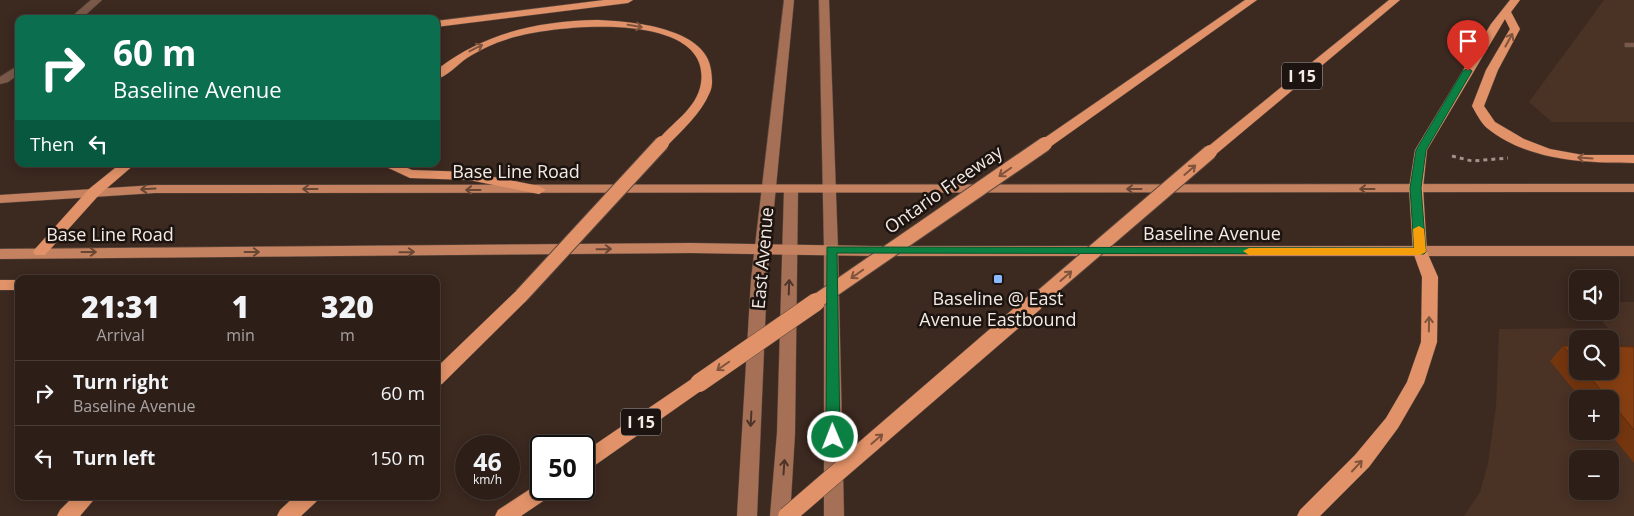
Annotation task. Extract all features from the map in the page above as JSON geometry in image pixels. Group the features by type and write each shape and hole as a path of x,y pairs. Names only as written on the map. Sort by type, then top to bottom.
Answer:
{"highway":[{"path":"440,24 628,0"},
{"name":"Ontario Freeway","path":"595,454 1252,0"},
{"name":"I 15","path":"787,516 1210,152 1395,0"},
{"path":"1307,516 1362,461 1392,423 1415,383 1428,342 1430,277 1420,252 1416,188 1421,150 1496,24 1516,0"},
{"path":"1507,13 1515,29 1492,70 1478,106 1490,125 1519,142 1546,152 1583,159 1634,159"},
{"path":"440,73 450,64 478,47 494,40 544,26 580,22 619,23 648,28 680,39 692,47 706,68 706,83 700,100 520,296 440,375"},
{"path":"40,252 94,192 124,167"},
{"path":"394,167 410,174 469,176 539,190"},
{"path":"0,285 15,285"},
{"path":"505,516 530,499"},
{"path":"67,516 83,500"},
{"path":"288,516 306,500"}],"main road":[{"name":"East Avenue","path":"747,516 762,248 789,0"},
{"path":"824,0 831,249 834,516"},
{"path":"780,516 786,433 791,190 1634,188"},
{"name":"Base Line Road","path":"0,199 155,189 791,190"},
{"name":"Base Line Road","path":"0,254 40,252 791,249"},
{"name":"Baseline Avenue","path":"791,249 1420,252 1634,251"}],"street":[{"path":"79,15 97,0"},
{"path":"2,81 15,71"}],"path":[{"path":"1452,156 1472,160 1511,158"}],"shaded area":[{"path":"1604,0 1634,0 1634,122 1552,122 1529,102"},
{"path":"1619,302 1634,302 1634,516 1464,516 1480,492 1488,463 1496,406 1499,329 1608,328 1601,320 1619,320"}],"building":[{"path":"1563,346 1569,346 1569,353"},
{"path":"1619,346 1634,347 1634,430 1619,412 1619,390 1601,390 1592,380 1619,380"}],"slow traffic":[{"path":"1249,251 1420,252 1419,229"}],"place":[{"name":"Baseline @ East Avenue Eastbound","path":"998,279"}],"route":[{"path":"833,437 831,249 872,251 1420,252 1416,188 1421,150 1468,71"}]}
